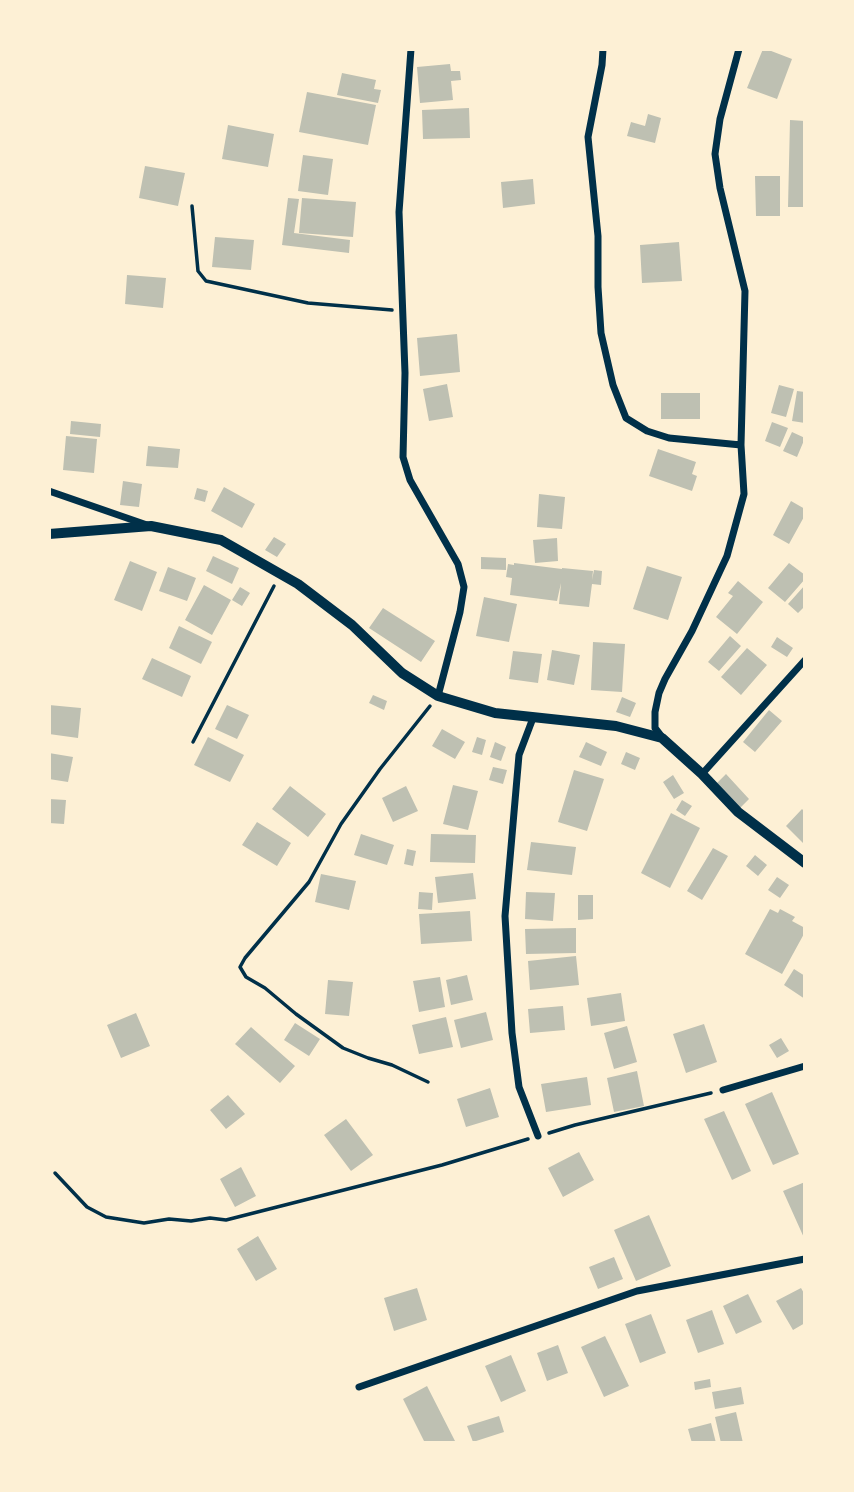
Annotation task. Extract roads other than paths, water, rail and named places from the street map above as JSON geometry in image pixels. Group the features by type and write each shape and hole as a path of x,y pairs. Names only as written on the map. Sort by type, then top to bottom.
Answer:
{"street":[{"path":"411,49 399,212 405,373 403,457 410,480 458,565 464,587 438,696"},
{"path":"603,49 603,65 588,137 598,236 601,333 613,385 626,418 647,431 669,438 741,445"},
{"path":"738,49 720,119 715,154 720,188 745,291 741,445 744,494 727,556 659,693 655,729 738,812 805,863"},
{"path":"49,491 151,526 221,540 298,584 352,625 402,673 438,696 495,713 616,726 662,738"},
{"path":"49,534 151,526"},
{"path":"702,774 805,660"},
{"path":"534,719 519,755 505,916 512,1033 519,1087 538,1136"},
{"path":"723,1090 805,1066"},
{"path":"359,1387 638,1291 805,1259"}]}
